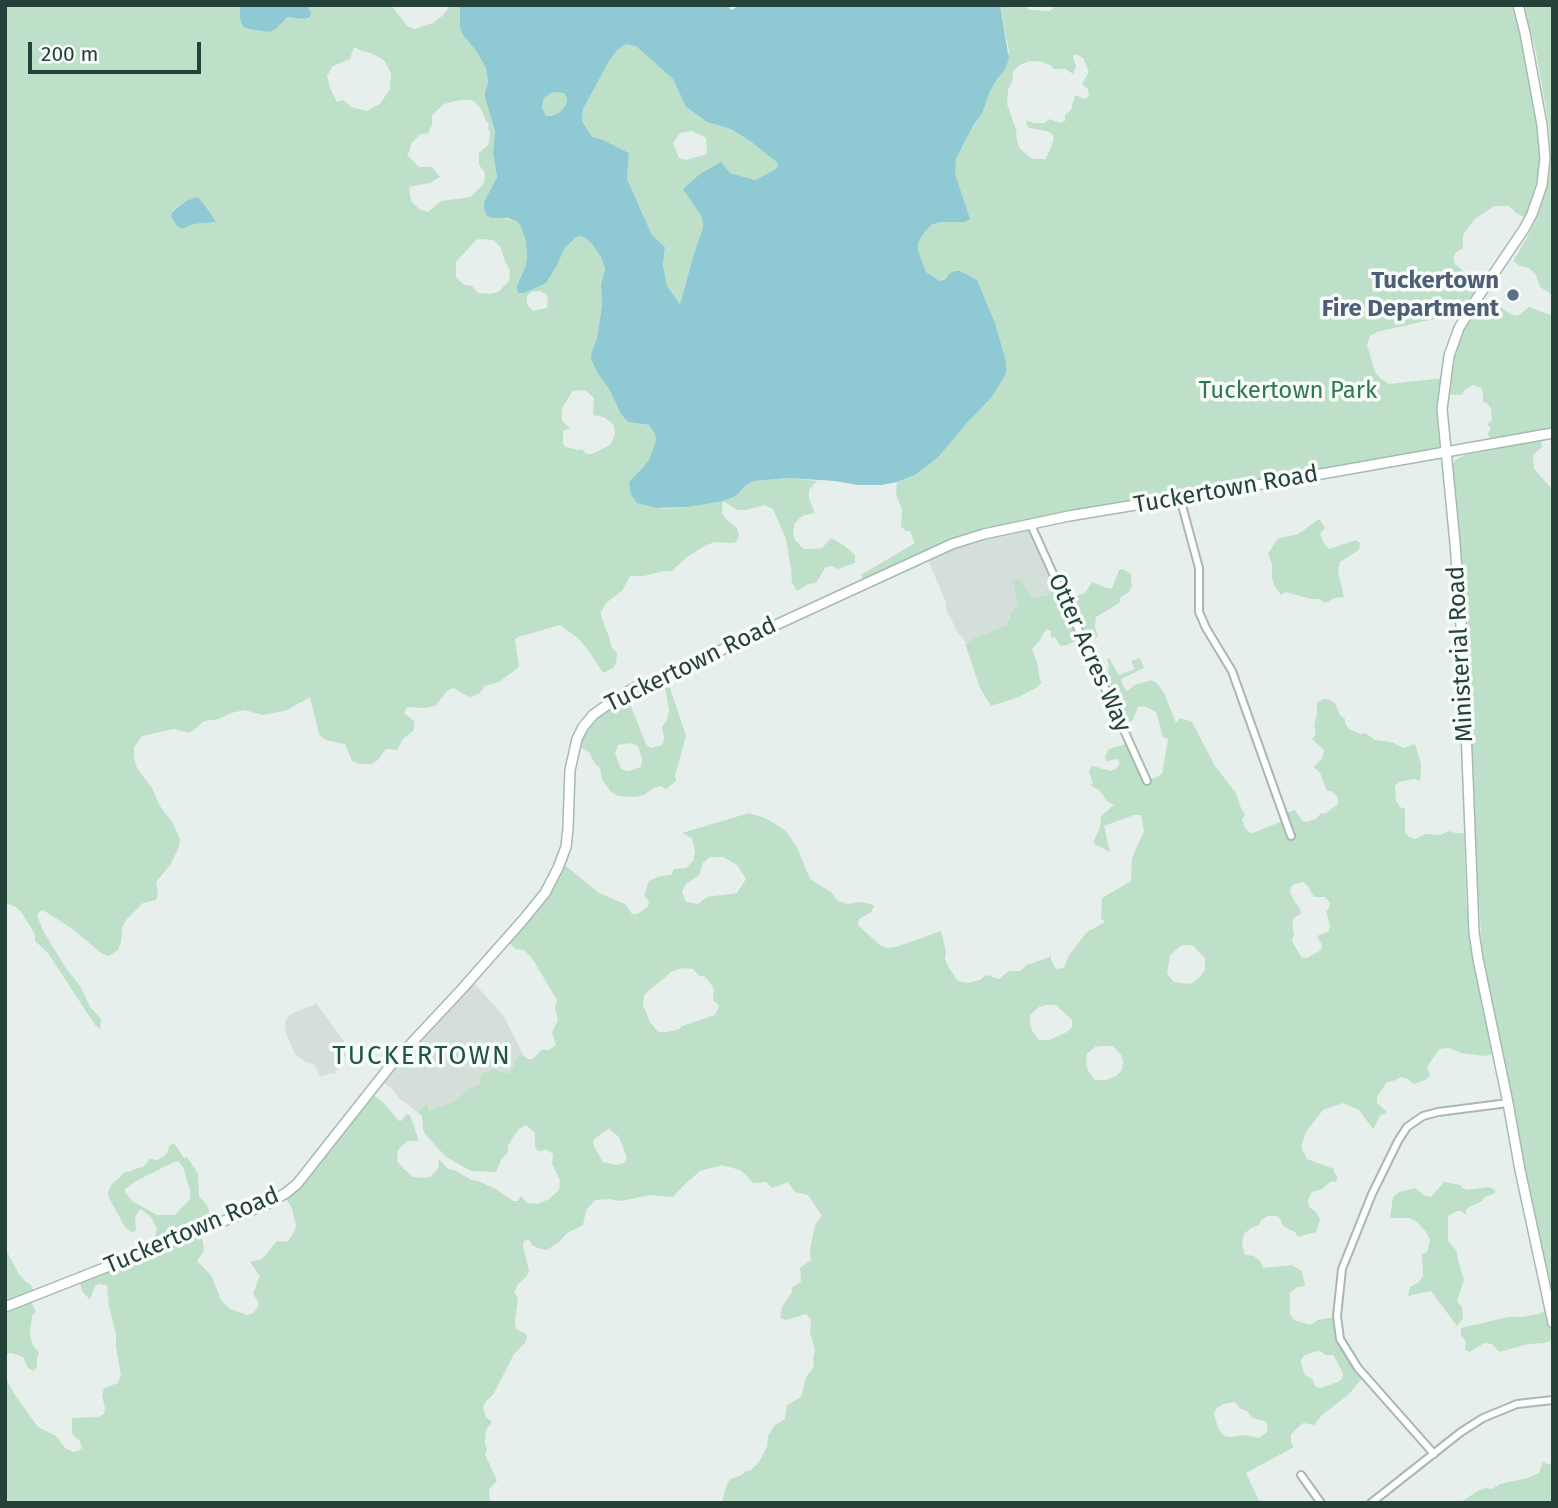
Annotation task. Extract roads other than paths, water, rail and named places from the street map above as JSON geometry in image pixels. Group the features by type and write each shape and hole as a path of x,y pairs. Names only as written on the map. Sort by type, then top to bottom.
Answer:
{"street":[{"name":"Ministerial Road","path":"1518,5 1542,125 1545,158 1542,185 1529,221 1515,245 1464,318 1452,346 1445,373 1442,409 1462,653 1474,932 1553,1323"},
{"name":"Tuckertown Road","path":"5,1307 267,1204 286,1193 303,1178 391,1065 463,989 545,893 566,847 570,770 581,730 597,711 636,687 952,544 984,534 1069,516 1553,433"},
{"path":"1180,498 1199,568 1199,612 1232,671 1291,836"},
{"name":"Otter Acres Way","path":"1031,525 1147,781"},
{"path":"1434,1454 1359,1368 1340,1339 1336,1316 1342,1269 1372,1194 1407,1127 1423,1116 1438,1112 1508,1103"},
{"path":"1371,1503 1477,1422 1517,1404 1553,1400"},
{"path":"1301,1475 1321,1503"}],"water":[{"path":"240,5 307,5 311,13 310,17 305,19 287,17 270,32 244,27 241,23"},
{"path":"460,5 726,5 732,10 740,5 1000,5 1009,59 956,159 955,174 970,219 965,222 940,222 931,225 918,243 926,272 940,281 955,271 977,280 995,323 1006,361 1006,373 991,398 938,457 915,475 897,482 858,485 789,478 754,481 736,496 688,507 657,508 637,503 631,494 629,482 650,458 656,440 649,425 628,422 621,414 591,358 602,305 601,284 605,269 601,257 585,238 575,238 565,248 546,283 518,293 517,286 527,259 526,241 516,221 492,218 487,216 484,209 484,202 497,177 493,153 495,131 485,98 488,83 486,68 460,28","holes":["626,44 636,46 673,79 686,107 707,122 731,129 778,163 776,169 755,180 730,173 721,162 700,174 683,189 702,217 703,228 680,304 667,286 663,265 665,247 652,235 627,179 629,153 592,137 582,121 583,109 608,63 617,50","553,92 564,93 567,98 566,105 560,112 546,116 542,108 544,98"]},
{"path":"196,197 216,222 194,224 182,229 171,216 173,211"}],"place":[{"name":"Tuckertown Fire Department","path":"1513,295"}],"district":[{"name":"TUCKERTOWN","path":"422,1057"}],"park label":[{"name":"Tuckertown Park","path":"1288,391"}]}
